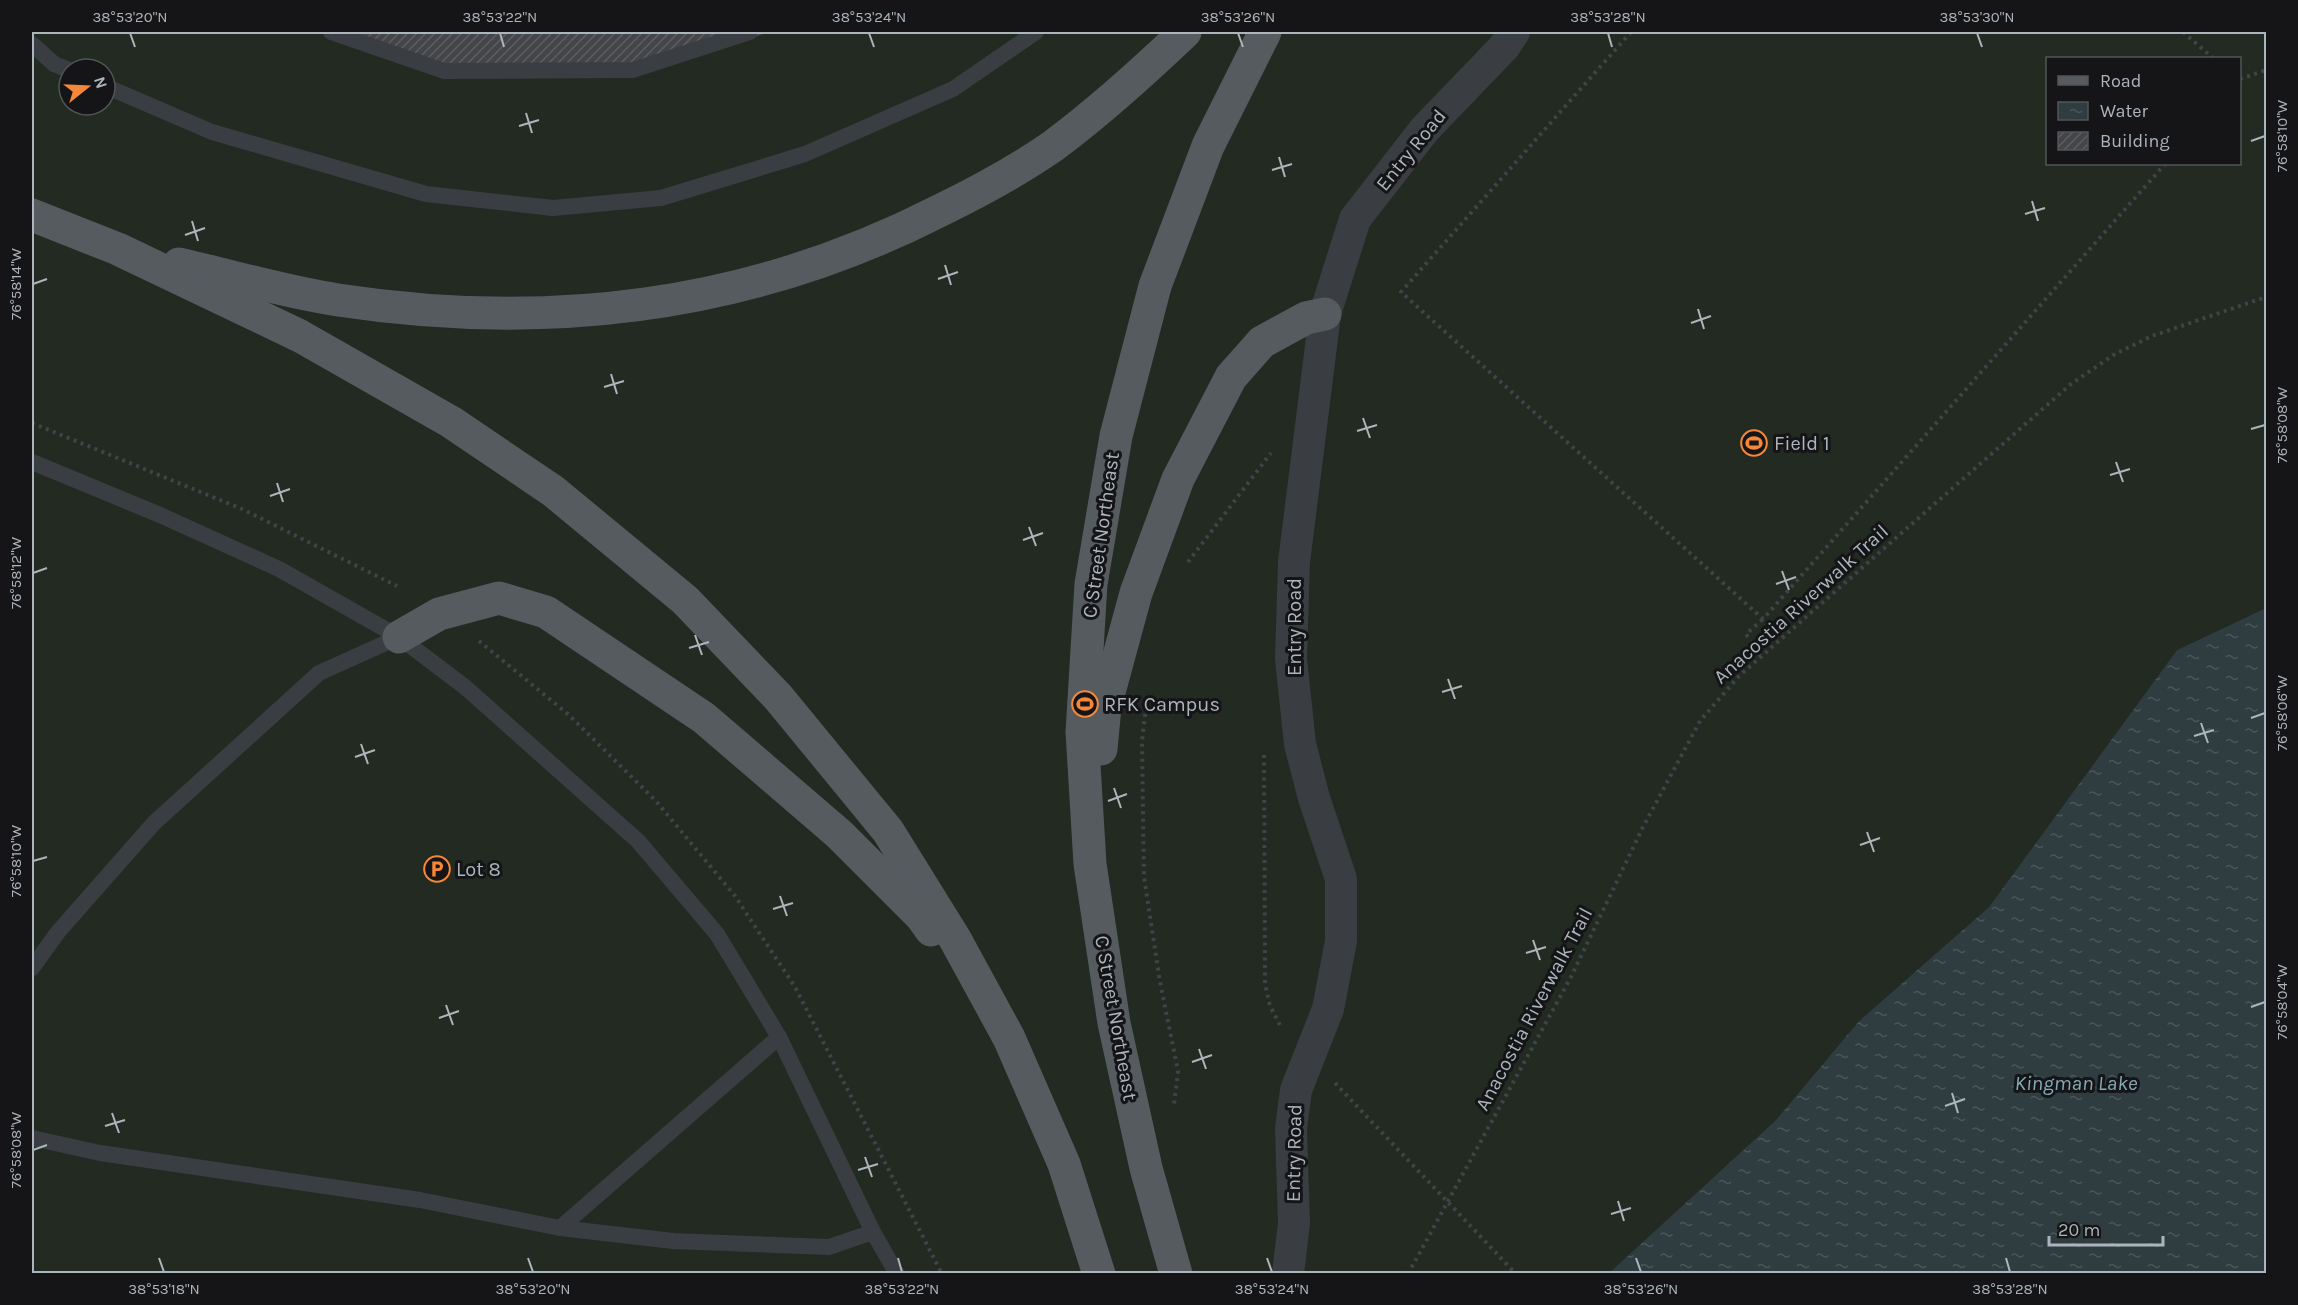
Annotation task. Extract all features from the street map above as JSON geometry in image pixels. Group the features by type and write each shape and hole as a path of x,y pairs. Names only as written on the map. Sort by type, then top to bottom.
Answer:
{"main road":[{"path":"118,249 316,296 438,310 569,312 636,306 713,293 826,262 888,237 984,189 1052,146 1130,84 1185,32"},
{"name":"C Street Northeast","path":"1176,1274 1146,1168 1114,1023 1090,864 1082,732 1091,584 1116,436 1155,286 1208,146 1265,32"},
{"path":"32,215 118,249 300,336 451,422 553,491 685,600 778,697 888,831 955,939 1009,1038 1064,1164 1099,1274"},
{"path":"1090,864 1106,707 1136,593 1178,479 1231,377 1262,342 1306,318 1324,314"},
{"path":"399,637 439,614 499,598 546,612 704,718 839,834 921,916 1009,1038"}],"street":[{"name":"Entry Road","path":"1288,1274 1294,1223 1291,1129 1296,1090 1328,1009 1341,942 1341,879 1314,798 1300,744 1291,659 1294,562 1324,314 1355,219 1425,129 1504,46 1514,32"}],"lane":[{"path":"331,32 444,72 633,70 750,32"},
{"path":"117,91 212,132 426,194 553,208 661,198 805,154 953,89 1036,32"},
{"path":"32,44 57,65"},
{"path":"32,462 160,515 279,569 399,637 465,687 638,841 717,934 779,1037 873,1232 897,1274"},
{"path":"32,968 58,932 154,823 319,673 399,637"},
{"path":"560,1227 779,1037"},
{"path":"32,1138 99,1153 420,1200 560,1227 673,1241 830,1247 873,1232"}],"path":[{"path":"1631,32 1401,292 1763,619"},
{"path":"2182,32 2212,57"},
{"path":"2241,79 2266,70"},
{"path":"1760,656 1746,634 1763,619 2164,165"},
{"name":"Anacostia Riverwalk Trail","path":"1408,1274 1571,978 1643,827 1700,721 1739,676 2071,384 2115,354 2152,336 2266,297"},
{"path":"32,423 242,509 397,586"},
{"path":"1186,564 1276,447"},
{"path":"1148,695 1142,741 1144,877 1160,982 1178,1071 1174,1106"},
{"path":"1332,1080 1516,1274"}],"shaded area":[{"name":"RFK Campus","path":"32,32 2266,32 2266,608 2177,650 1989,907 1859,1021 1776,1120 1609,1273 32,1273"}],"water":[{"name":"Kingman Lake","path":"2266,608 2266,1273 1609,1273 1776,1120 1859,1021 1989,907 2177,650"}],"building":[{"path":"322,32 769,32 743,41 643,64 438,63"}],"place":[{"name":"Field 1","path":"1754,443"},
{"name":"RFK Campus","path":"1085,704"},
{"name":"Lot 8","path":"437,869"}]}
